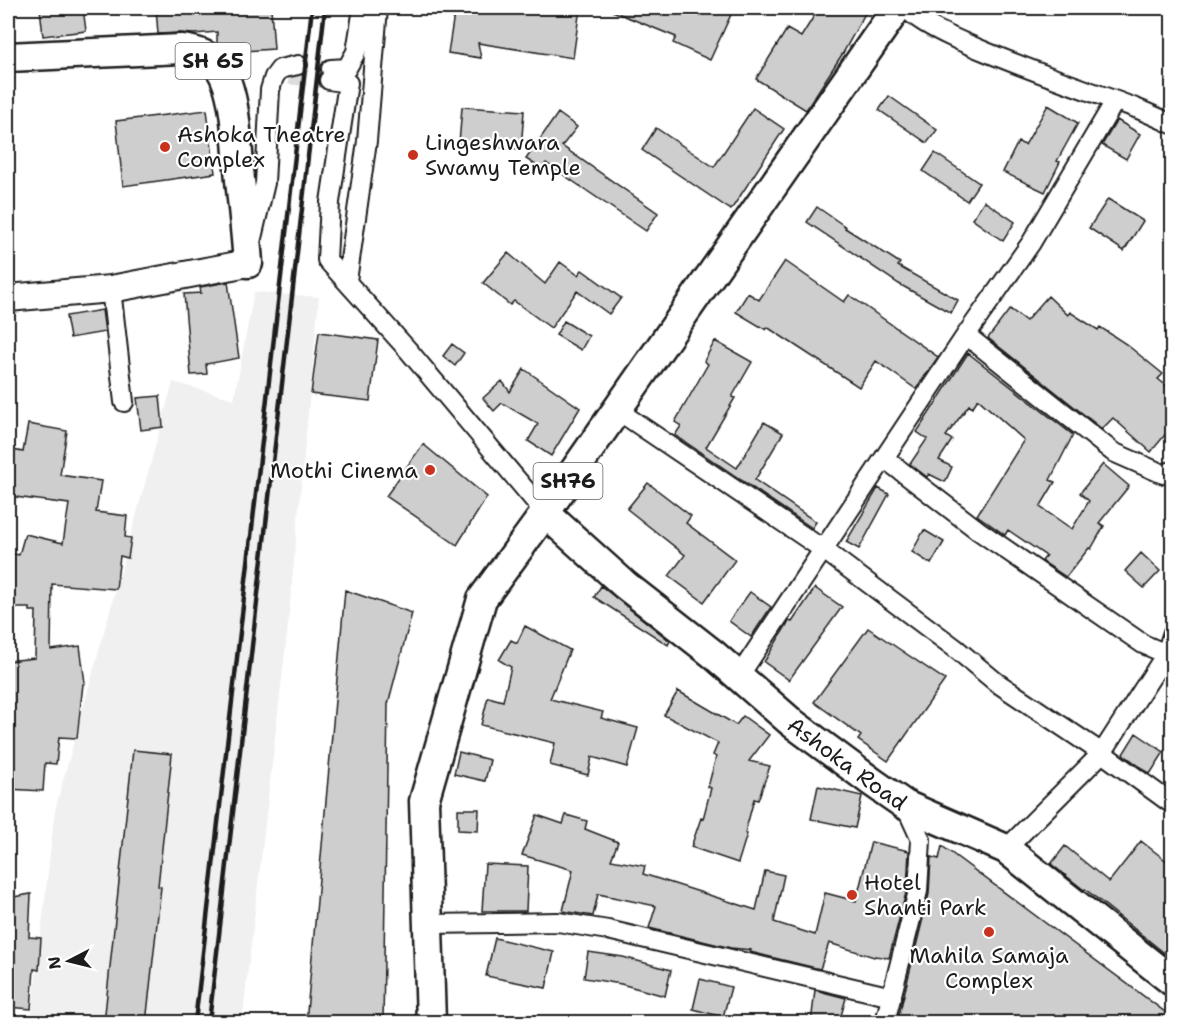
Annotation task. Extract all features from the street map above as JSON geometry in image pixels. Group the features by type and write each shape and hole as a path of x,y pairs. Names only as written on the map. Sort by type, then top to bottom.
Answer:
{"main road":[{"name":"SH76","path":"431,1023 424,801 483,599 897,8"},
{"name":"SH 65","path":"8,57 181,49 195,51 208,57 219,67 226,80 234,114 247,260"},
{"path":"8,298 111,289 247,260"},
{"name":"Ashoka Road","path":"545,513 625,585 740,676 791,722 905,805 1006,849 1173,981"}],"street":[{"path":"363,8 356,51 347,68 330,75 348,83 330,201 327,260 408,350 545,513"},
{"path":"347,281 367,141 378,8"},
{"path":"907,8 910,14 946,34 1042,74 1173,124"},
{"path":"247,260 265,183 270,90 274,77 280,69 294,70"},
{"path":"740,676 966,335 1031,243 1114,100"},
{"path":"111,289 124,402"},
{"path":"966,335 1113,452 1163,474 1173,471"},
{"path":"617,410 824,549 996,681 1173,804"},
{"path":"884,458 979,531 1143,644 1166,654"},
{"path":"1006,849 1102,753 1166,654 1173,635"},
{"path":"885,1023 918,891 921,840 905,805"},
{"path":"428,924 558,921 608,930 892,997"}],"shaded area":[{"path":"254,292 319,297 287,635 242,1022 31,1022 55,810 173,382 234,399"}],"building":[{"path":"40,8 83,8 86,31 43,36"},
{"path":"156,8 271,8 274,49 227,52 217,44 217,32 158,34"},
{"path":"455,8 580,8 573,58 478,43 481,58 448,53"},
{"path":"605,8 734,8 710,60 673,43 676,37"},
{"path":"819,8 868,8 843,53 806,110 756,79 787,29 801,37"},
{"path":"889,96 937,130 927,143 879,110"},
{"path":"1048,105 1078,123 1057,161 1060,162 1045,192 1003,172 1018,142 1025,145"},
{"path":"462,107 524,111 521,149 459,144"},
{"path":"753,108 784,129 731,210 642,150 656,128 714,167"},
{"name":"Ashoka Theatre Complex","path":"207,110 215,173 123,186 116,121"},
{"path":"558,113 577,127 562,146 658,213 646,231 546,163 542,169 526,159"},
{"path":"1117,120 1140,134 1126,159 1102,145"},
{"path":"935,153 979,183 967,201 923,171"},
{"path":"1108,199 1143,221 1124,251 1089,228"},
{"path":"984,201 1015,222 1003,241 972,219"},
{"path":"817,207 900,263 898,266 958,300 951,313 899,284 807,222"},
{"path":"508,253 545,284 560,262 578,275 582,270 621,298 609,314 577,291 551,328 514,301 510,305 483,283"},
{"path":"785,261 844,302 849,295 938,357 916,389 876,361 859,387 767,327 766,330 736,312 748,293 759,300"},
{"path":"228,282 239,358 206,364 207,374 191,375 184,294 201,293 200,287"},
{"path":"1048,296 1068,315 1070,312 1098,330 1100,327 1126,344 1163,374 1158,379 1173,391 1173,425 1151,452 1113,418 1102,429 988,338 1010,309 1026,321"},
{"path":"102,310 105,332 70,338 66,316"},
{"path":"564,321 589,336 581,350 556,335"},
{"path":"319,332 378,340 370,401 311,394"},
{"path":"715,341 752,362 732,397 735,398 706,447 737,468 764,422 783,433 755,480 816,522 812,528 675,435 681,426 675,422 708,364 704,361"},
{"path":"452,344 464,353 455,366 443,356"},
{"path":"968,353 1073,435 1050,480 1055,482 1040,507 1072,529 1089,501 1080,493 1103,464 1129,486 1099,523 1104,526 1091,549 1089,548 1066,577 1042,561 1046,556 1008,530 1005,535 977,515 1024,440 978,399 972,408 969,405 946,436 952,440 939,460 952,467 945,482 929,474 927,477 910,464 927,439 917,432"},
{"path":"524,369 580,408 551,456 528,441 538,424 502,403 494,411 483,398 502,381 510,392"},
{"path":"160,396 163,427 141,430 137,398"},
{"path":"28,424 67,431 60,475 101,481 96,512 127,516 125,537 131,538 128,558 120,556 116,589 52,584 51,650 80,646 85,683 83,684 77,738 59,737 56,764 45,763 43,791 8,789 8,661 35,658 36,611 30,611 30,608 8,608 8,553 19,555 25,534 63,543 69,504 8,496 8,449 23,452"},
{"name":"Mothi Cinema","path":"423,444 487,497 457,545 386,496"},
{"path":"648,483 691,516 686,523 735,560 704,602 669,576 685,555 627,509"},
{"path":"878,488 889,494 859,549 846,542"},
{"path":"924,530 944,542 931,564 912,552"},
{"path":"1141,553 1160,571 1144,588 1125,571"},
{"path":"601,586 670,641 668,645 594,597"},
{"path":"815,588 842,607 789,680 764,662 789,621 792,622"},
{"path":"345,590 412,613 388,704 383,1023 306,1023"},
{"path":"750,592 771,607 751,637 729,621"},
{"path":"525,626 570,650 550,699 603,712 601,718 638,728 627,767 592,757 588,775 550,765 555,743 481,725 488,697 503,701 511,667 499,660 511,640 517,643"},
{"path":"868,628 945,680 888,761 858,740 861,736 814,702"},
{"path":"678,691 736,725 743,716 769,735 749,761 770,766 758,800 754,799 738,863 691,847 701,818 703,819 716,757 713,755 718,743 664,715"},
{"path":"1136,733 1164,752 1150,774 1123,754"},
{"path":"133,750 172,754 158,886 161,887 146,1023 104,1023"},
{"path":"459,752 490,760 485,781 454,774"},
{"path":"818,786 862,796 855,828 811,819"},
{"path":"458,809 479,809 478,831 458,830"},
{"path":"537,815 563,824 566,815 587,821 585,829 618,842 611,860 645,866 643,874 756,910 765,871 784,875 774,922 815,935 825,893 856,901 871,842 909,851 907,889 889,958 874,957 829,943 820,969 750,952 751,950 731,948 649,928 656,906 598,894 593,916 563,911 573,870 522,855"},
{"path":"1141,841 1173,866 1173,960 1051,864 1065,846 1109,882"},
{"name":"Mahila Samaja Complex","path":"942,846 1173,1018 1173,1023 897,1023 929,894 931,857 939,859"},
{"path":"485,864 528,866 526,911 482,911"},
{"path":"31,894 29,937 41,938 39,970 34,969 31,1009 8,1007 8,898"},
{"path":"495,938 554,952 546,988 486,976"},
{"path":"588,952 623,957 671,970 665,996 621,984 584,978"},
{"path":"700,979 731,987 723,1017 693,1009"},
{"path":"815,990 846,998 839,1023 811,1023"}],"tunnel":[{"path":"289,75 329,80"}],"railway":[{"path":"195,1022 312,8"},
{"path":"209,1022 325,8"}],"place":[{"name":"Ashoka Theatre Complex","path":"165,147"},
{"name":"Lingeshwara Swamy Temple","path":"413,155"},
{"name":"Mothi Cinema","path":"430,470"},
{"name":"Hotel Shanti Park","path":"852,895"},
{"name":"Mahila Samaja Complex","path":"989,932"}]}
